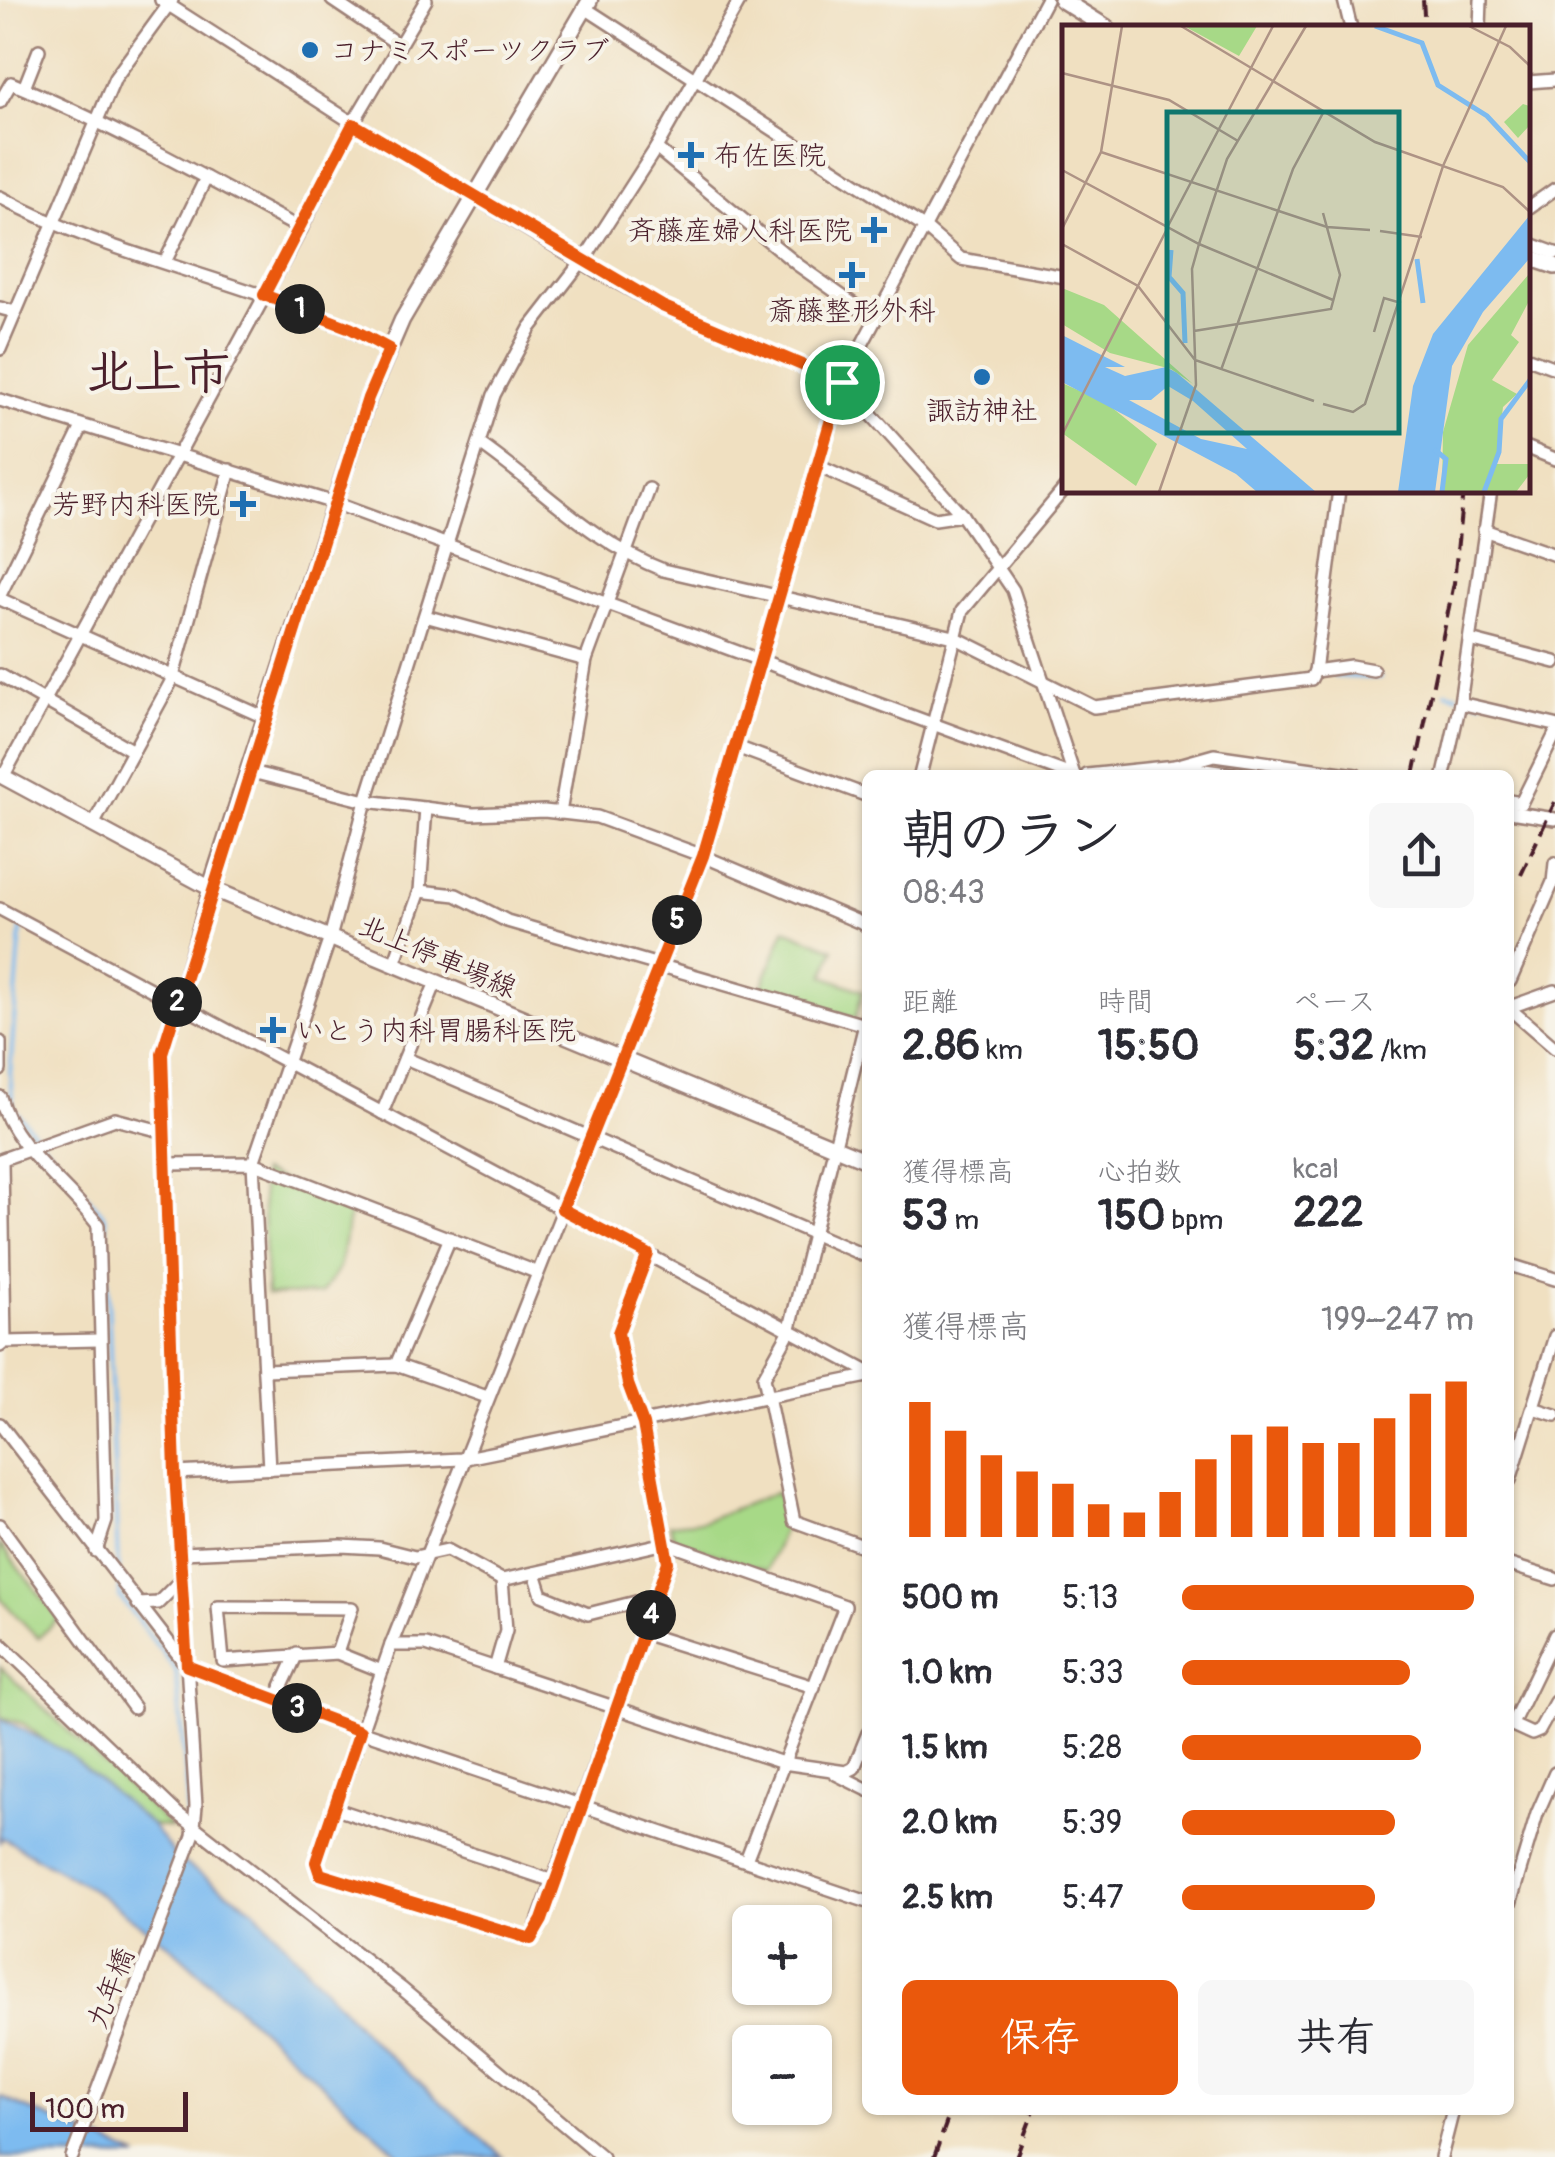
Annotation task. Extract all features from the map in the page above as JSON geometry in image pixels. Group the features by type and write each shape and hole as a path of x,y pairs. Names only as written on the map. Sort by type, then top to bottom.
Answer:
{"highway":[{"path":"1062,0 1102,25"},
{"path":"1530,258 1555,266"}],"main road":[{"path":"210,888 368,398 389,349 472,197 587,4"},
{"name":"北上停車場線","path":"1,778 94,823 210,888 862,1159"}],"street":[{"path":"332,0 399,45"},
{"path":"1,778 301,229 353,124 426,0"},
{"path":"270,1469 253,1163 330,938 366,802 494,396 530,328 656,148 740,0"},
{"path":"648,1254 618,1333 628,1384 643,1424 668,1562 646,1634 531,1939 320,1874 316,1862 391,1644 703,856 842,382 1046,0"},
{"path":"1344,0 1350,25"},
{"path":"1480,25 1481,0"},
{"path":"0,349 115,78 167,1 353,124 662,306 842,382 962,515 1014,590 1071,770"},
{"path":"587,4 693,79 924,228 961,258 1062,276"},
{"path":"24,88 39,50"},
{"path":"1530,82 1555,80"},
{"path":"0,100 11,83 97,119 301,229"},
{"path":"656,148 798,265 874,318"},
{"path":"165,262 206,178"},
{"path":"1530,207 1555,189"},
{"path":"0,197 52,225 264,295 350,328 389,349"},
{"path":"1530,244 1555,253"},
{"path":"0,308 15,312"},
{"path":"1530,359 1555,368"},
{"path":"0,400 334,503 1058,770"},
{"path":"82,427 0,597 172,680 266,718"},
{"path":"480,444 513,466 543,498 626,556 664,570 781,599 954,637 1094,707 1110,708 1312,679 1339,492"},
{"path":"1530,449 1555,459"},
{"path":"818,466 935,519 962,515"},
{"path":"94,823 172,680 230,470"},
{"path":"560,813 586,660 649,489"},
{"path":"921,770 962,611 1062,492"},
{"path":"1445,770 1460,702 1491,492"},
{"path":"1484,530 1555,555"},
{"path":"425,616 586,660"},
{"path":"1470,640 1554,659"},
{"path":"1315,671 1351,666 1373,670"},
{"path":"0,675 133,751"},
{"path":"1460,702 1555,724"},
{"path":"1514,801 1521,802 1555,734"},
{"path":"734,746 862,794"},
{"path":"1180,770 1214,755 1307,770"},
{"path":"248,771 366,802 473,814 560,813 597,817 703,856 862,923"},
{"path":"394,964 420,891 426,808"},
{"path":"1514,813 1555,818"},
{"path":"1514,972 1553,882 1555,863"},
{"path":"194,1831 175,1473 162,1053 210,888"},
{"path":"420,891 456,895 507,921 862,1025"},
{"path":"0,909 862,1371"},
{"path":"382,1113 436,982"},
{"path":"1514,1006 1555,991"},
{"path":"1514,1012 1555,1048"},
{"path":"0,1042 0,1070"},
{"path":"862,1042 789,1332 764,1376 794,1521 862,1546"},
{"path":"405,1058 862,1255"},
{"path":"0,1097 4,1111 32,1150 98,1224 106,1521 96,1551"},
{"path":"99,1340 2,1344 1,1160 114,1118 164,1132"},
{"path":"167,1164 253,1163 536,1272"},
{"path":"396,1365 450,1238"},
{"path":"1514,1266 1555,1279"},
{"path":"1514,1467 1555,1336"},
{"path":"264,1370 396,1365 487,1397"},
{"path":"175,1473 461,1460 862,1375"},
{"path":"1532,1408 1555,1415"},
{"path":"0,1424 187,1666 360,1731 862,1900"},
{"path":"0,1525 134,1708"},
{"path":"181,1553 341,1546 380,1548 415,1557 447,1550 502,1580 666,1543 844,1606 746,1860"},
{"path":"1514,1566 1555,1579"},
{"path":"534,1573 542,1595 588,1614 656,1597"},
{"path":"138,1604 158,1603 182,1579"},
{"path":"495,1668 506,1630 502,1580"},
{"path":"337,1653 352,1608 218,1607 223,1660 337,1653 382,1671"},
{"path":"646,1634 814,1687"},
{"path":"1514,1718 1555,1635"},
{"path":"0,1643 194,1831 441,2020 602,2157"},
{"path":"391,1644 426,1646 784,1763 828,1770 854,1768 862,1748"},
{"path":"276,1700 297,1654"},
{"path":"1514,1725 1532,1734 1539,1731 1555,1702"},
{"path":"828,1770 862,1787"},
{"path":"1514,1891 1537,1814 1555,1772"},
{"path":"333,1808 553,1881"},
{"name":"九年橋","path":"72,2157 194,1831"},
{"path":"1441,2157 1452,2115"}],"green space":[{"path":"785,929 834,949 824,976 862,991 862,994 855,1019 761,990"},
{"path":"261,1172 351,1207 339,1268 321,1294 267,1295"},
{"path":"777,1492 786,1523 767,1571 674,1540 670,1524 703,1521"},
{"path":"0,1544 59,1619 38,1638 0,1598"},
{"path":"0,1667 172,1828 151,1825 24,1724 0,1717"}],"water":[{"path":"0,1718 66,1752 151,1825 178,1859 255,1910 372,2041 503,2157 402,2157 169,1945 96,1892 3,1838 0,1842"},
{"path":"0,2097 139,2157 0,2157"}],"waterway":[{"path":"1334,676 1380,678"},
{"path":"1446,692 1457,695"},
{"path":"1466,697 1481,701"},
{"path":"21,928 10,1074 13,1108 105,1217 118,1568"},
{"path":"120,1587 120,1597 176,1670 188,1795 186,1835 175,1861"}],"railway":[{"path":"1423,0 1425,25"},
{"path":"1415,770 1454,583 1463,492"},
{"path":"1521,875 1555,802"},
{"path":"934,2157 949,2115"},
{"path":"1016,2157 1032,2115"}],"place":[{"name":"コナミスポーツクラブ","path":"310,50"},
{"name":"布佐医院","path":"691,155"},
{"name":"斉藤産婦人科医院","path":"874,230"},
{"name":"斎藤整形外科","path":"852,275"},
{"name":"諏訪神社","path":"982,377"},
{"name":"芳野内科医院","path":"243,504"},
{"name":"いとう内科胃腸科医院","path":"273,1030"}],"district":[{"name":"北上市","path":"158,371"}],"route":[{"path":"353,124 598,272 662,306 842,382 703,856 562,1209 648,1254 627,1300 618,1333 628,1384 643,1424 668,1562 646,1634 542,1920 531,1939 320,1874 316,1862 360,1731 187,1666 175,1473 162,1053 210,888 368,398 389,349 350,328 264,295 353,124"}]}
